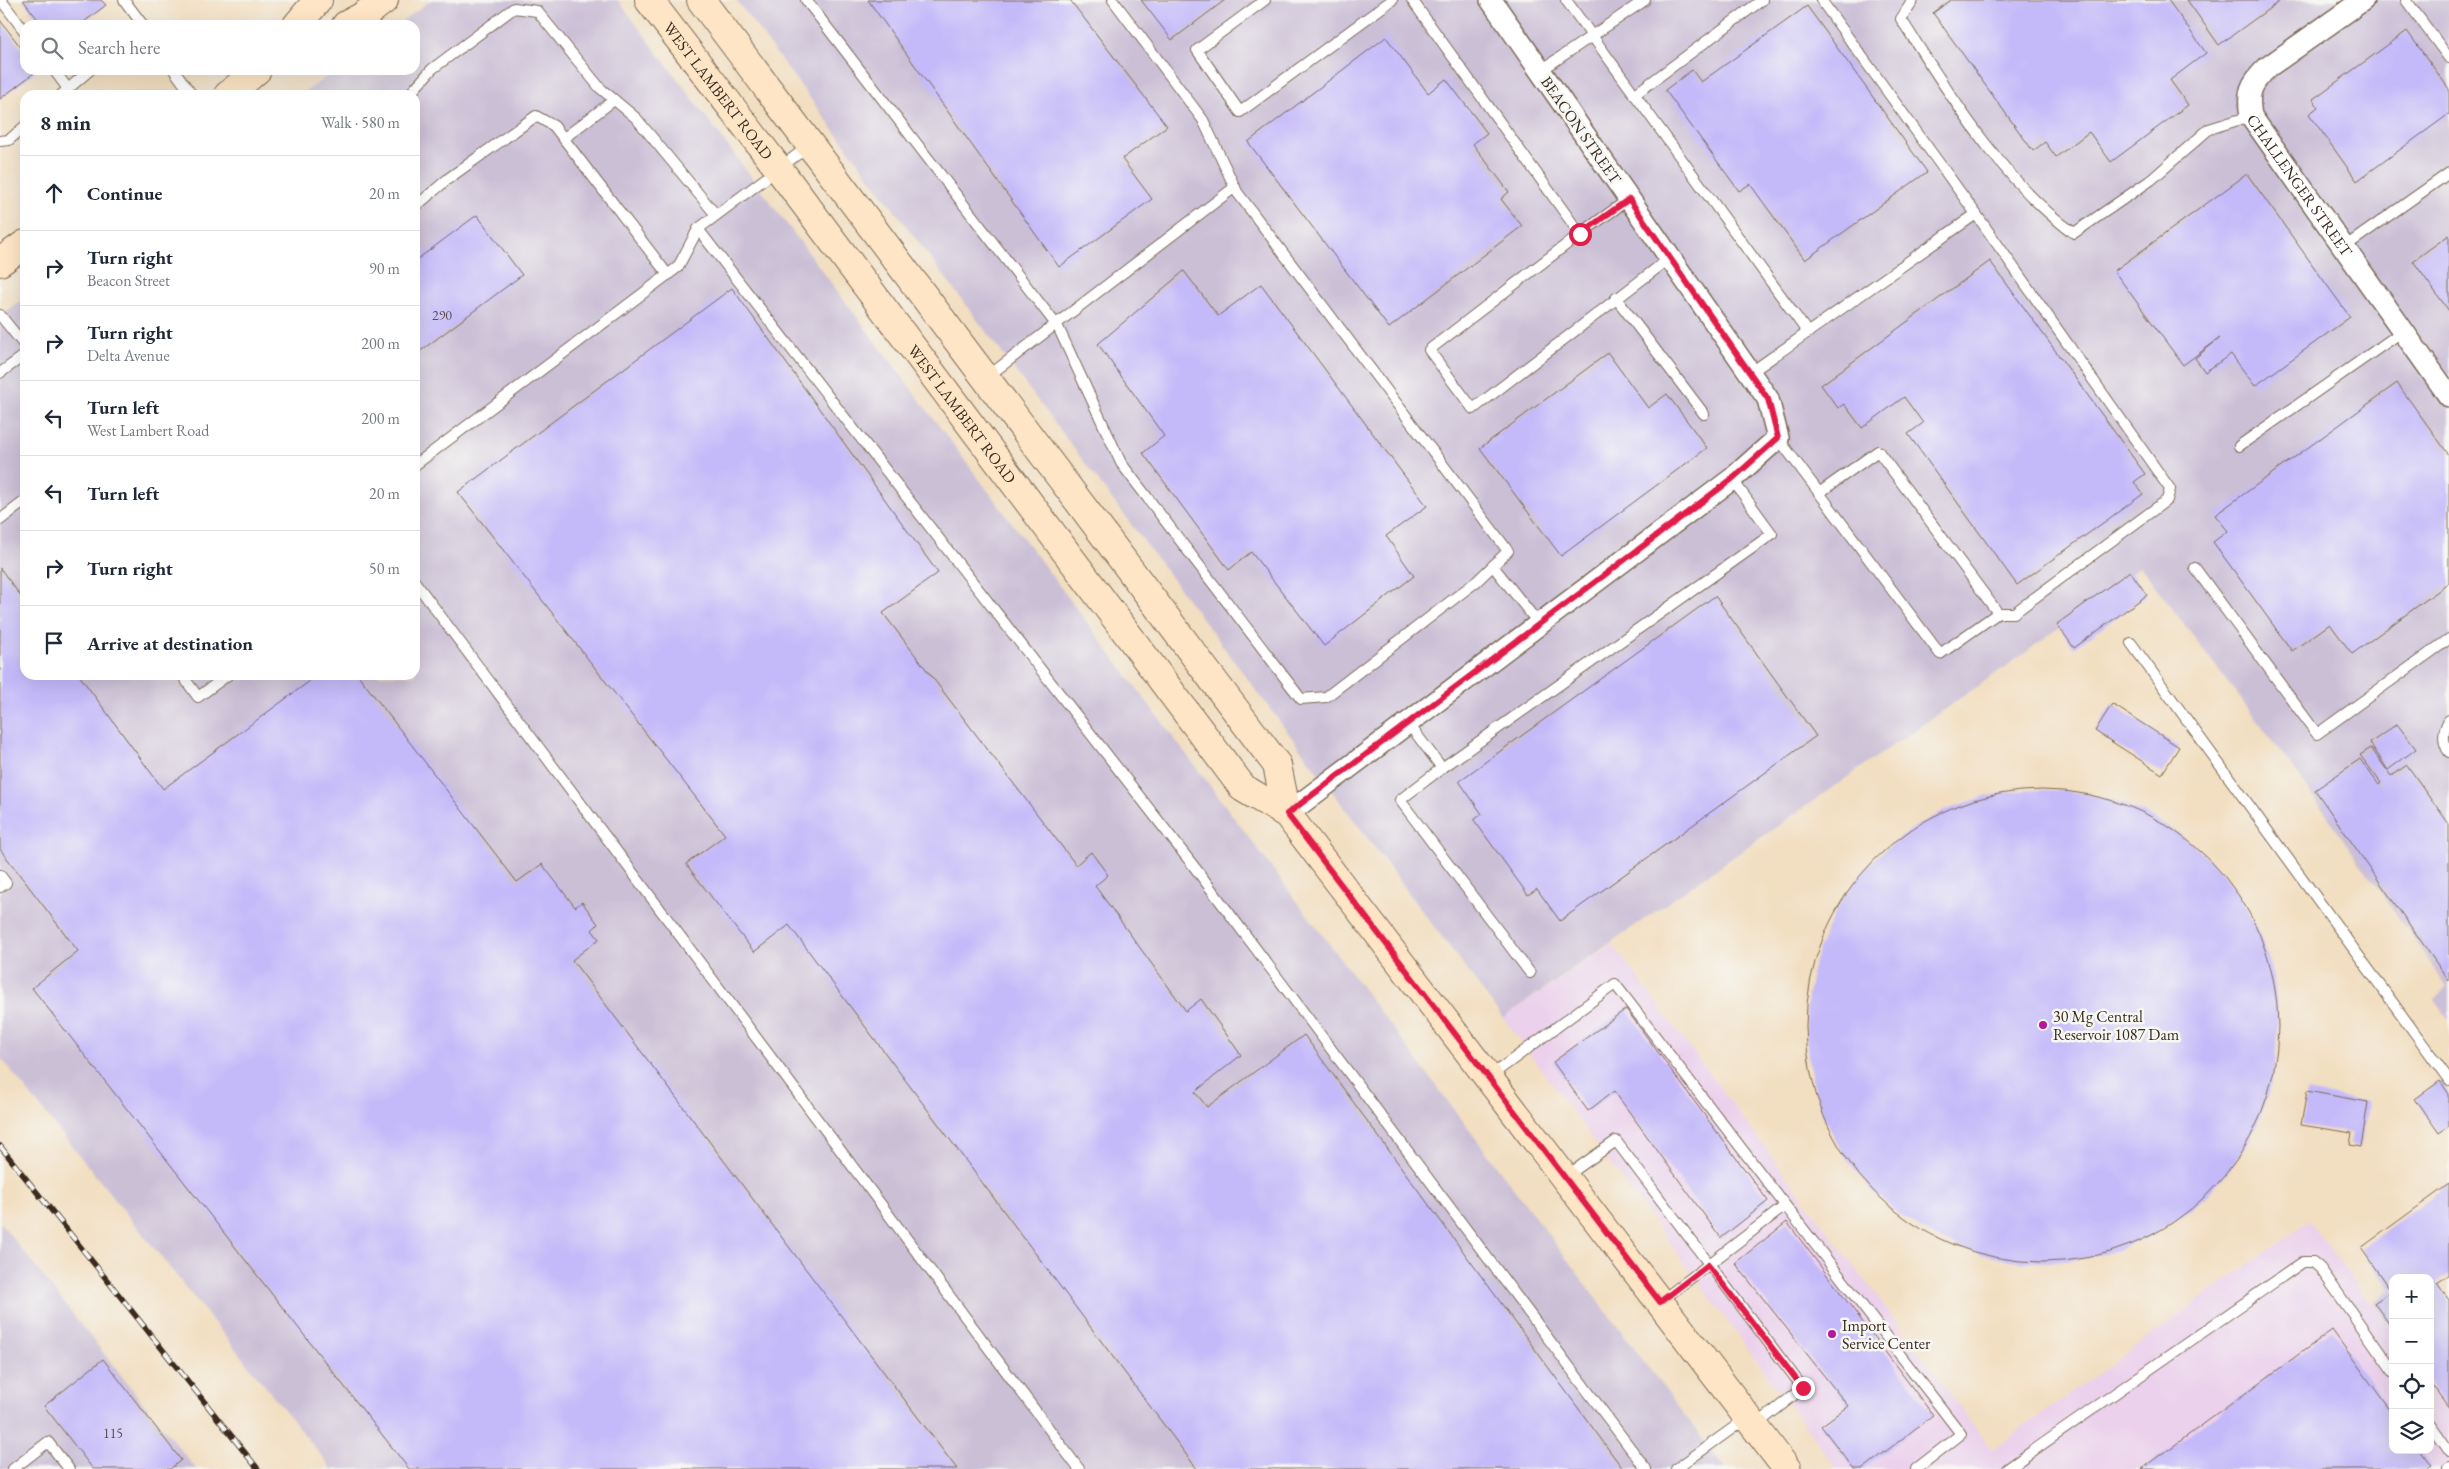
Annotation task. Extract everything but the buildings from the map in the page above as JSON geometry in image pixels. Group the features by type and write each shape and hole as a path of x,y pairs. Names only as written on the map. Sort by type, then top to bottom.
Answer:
{"main road":[{"path":"301,20 318,0"},
{"path":"355,20 384,0"},
{"name":"WEST LAMBERT ROAD","path":"649,0 778,168 1243,788 1287,814 1787,1469"},
{"name":"WEST LAMBERT ROAD","path":"701,0 1278,765 1287,814"},
{"path":"234,90 253,75"},
{"path":"0,262 20,248"}],"street":[{"name":"BEACON STREET","path":"1491,0 1768,399 1778,438"},
{"name":"CHALLENGER STREET","path":"2362,0 2268,67 2256,78 2248,97 2251,116 2449,396"},
{"path":"1287,814 1732,479 1778,438"}],"lane":[{"path":"1,0 20,25"},
{"path":"124,0 138,20"},
{"path":"806,0 1056,324 1121,463 1302,699 1326,697 1477,581 1508,552 1235,187 1203,120 1113,0"},
{"path":"1265,0 1197,50 1240,112 1392,0"},
{"path":"1412,0 1580,234"},
{"path":"1566,0 1808,332"},
{"path":"1540,71 1646,0"},
{"path":"1634,95 1762,0"},
{"path":"1778,438 1940,654 1998,613 2014,613 2167,500 2170,488 1976,214 1821,0"},
{"path":"1913,0 1901,19 1929,62 1991,151 2050,216 2074,233 2151,180 2209,129 2251,116"},
{"path":"2406,0 2449,58"},
{"path":"413,90 432,69 514,8 537,12 600,88 636,118 716,215"},
{"path":"56,75 63,90"},
{"path":"66,90 84,75"},
{"path":"178,75 188,90"},
{"path":"564,138 614,100"},
{"path":"420,203 449,178 536,116 554,126 668,274"},
{"path":"0,141 9,140 20,130"},
{"path":"420,461 678,268 698,229 810,144"},
{"path":"2343,248 2449,174"},
{"path":"986,378 1235,187"},
{"path":"1629,199 1580,234 1429,350 1473,409 1670,258"},
{"path":"1750,373 1976,214"},
{"path":"698,229 1198,872 1646,1469"},
{"path":"1616,298 1704,414"},
{"path":"0,315 20,340"},
{"path":"2239,446 2403,332"},
{"path":"0,373 20,359"},
{"path":"1819,493 1878,451 1998,613"},
{"path":"1530,973 1400,800 1442,768 1772,534 1732,479"},
{"path":"0,520 20,505"},
{"path":"1493,566 1539,624"},
{"path":"2195,568 2316,734 2449,639"},
{"path":"420,589 1079,1469"},
{"path":"2131,643 2449,1080"},
{"path":"186,680 198,697 221,680"},
{"path":"2449,720 2444,728 2444,746 2449,752"},
{"path":"1408,723 1442,768"},
{"path":"0,875 6,882 0,887"},
{"path":"1488,1078 1615,984 1961,1434 1916,1469"},
{"path":"1564,1178 1616,1141 1803,1388 1676,1469"},
{"path":"1660,1302 1785,1206"},
{"path":"2007,1469 2303,1262 2313,1262 2320,1268 2389,1365"},
{"path":"2434,1430 2449,1451"},
{"path":"13,1469 48,1442 69,1469"}],"shaded area":[{"path":"431,0 618,0 1725,1469 332,1469 0,1057 0,316 20,302 20,680 420,680 420,90 308,90 329,75 420,75 420,20 404,20"},
{"path":"736,0 2449,0 2449,1020 2434,999 2447,987 2296,772 2140,566 2025,653 1503,1018"},
{"path":"1612,944 1992,1450 2309,1221 2389,1327 2389,1454 2434,1454 2434,1387 2449,1407 2449,1469 1837,1469 1503,1018"},
{"path":"0,1222 108,1359 196,1469 0,1469"}],"railway":[{"path":"0,1146 258,1469"}],"place":[{"name":"30 Mg Central Reservoir 1087 Dam","path":"2043,1025"},
{"name":"Import Service Center","path":"1832,1334"}],"route":[{"path":"1580,234 1629,199 1768,399 1778,438 1732,479 1287,814 1660,1302 1708,1265 1803,1388"}]}
